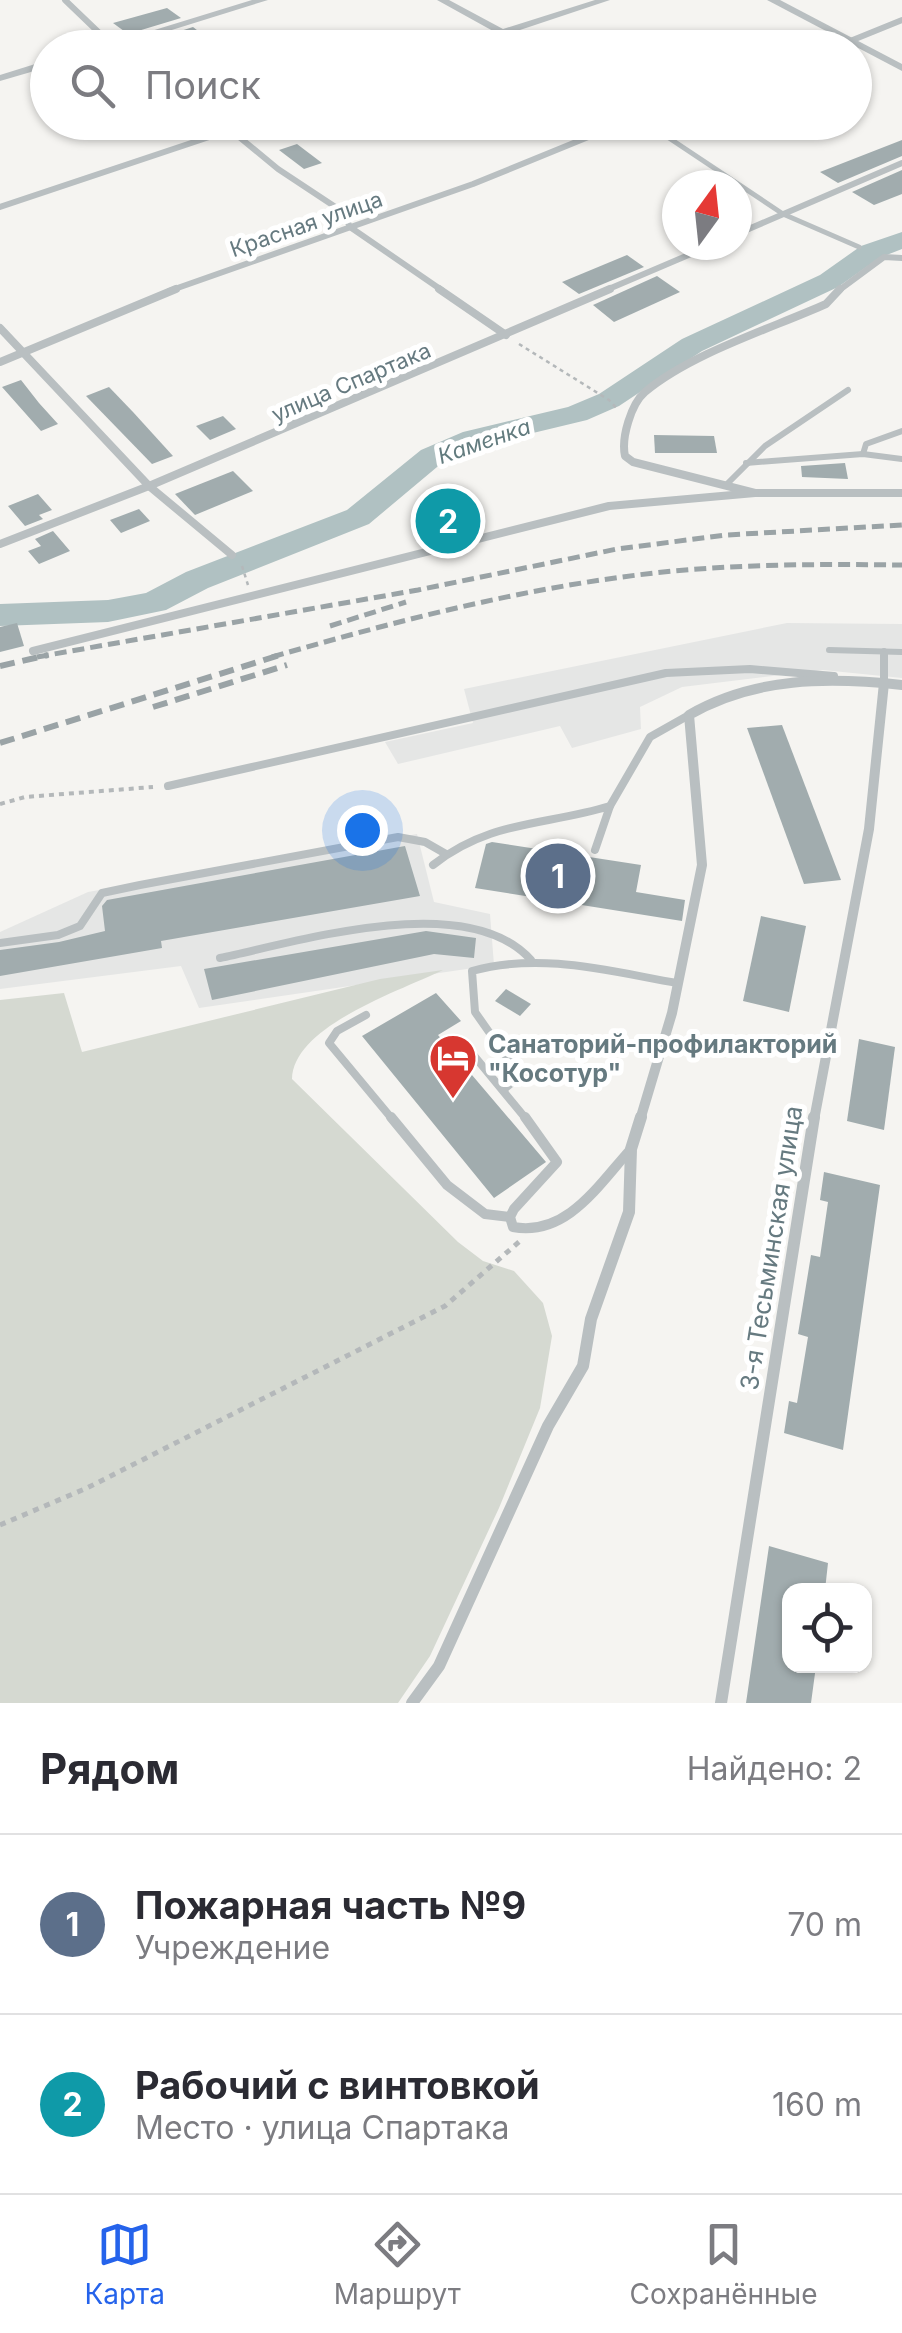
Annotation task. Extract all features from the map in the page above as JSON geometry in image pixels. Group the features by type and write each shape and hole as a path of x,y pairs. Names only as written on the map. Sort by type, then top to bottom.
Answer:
{"street":[{"path":"66,0 94,30"},
{"path":"163,30 263,0"},
{"path":"442,0 497,30"},
{"path":"511,30 606,0"},
{"path":"772,0 830,30"},
{"path":"872,31 902,20"},
{"path":"872,52 902,68"},
{"path":"0,78 30,69"},
{"path":"0,207 202,140"},
{"path":"244,140 278,169 342,212 350,227 506,336"},
{"name":"Красная улица","path":"0,362 155,296 585,140"},
{"path":"752,227 902,163"},
{"path":"755,493 632,462 625,456 622,442 641,395 679,369 805,315 884,257 902,258"},
{"name":"улица Спартака","path":"0,544 149,486 678,260"},
{"path":"0,328 149,486 232,555"},
{"path":"32,651 609,506 755,493 902,493"},
{"path":"412,1703 439,1666 548,1426 583,1366 591,1319 628,1212 631,1149 672,1013 702,865 689,715 709,700 816,679 849,678 902,685"},
{"name":"3-я Тесьминская улица","path":"721,1703 817,1098 869,830 884,683"}],"lane":[{"path":"672,140 783,214 859,246"},
{"path":"726,485 746,463 848,390"},
{"path":"863,454 866,444 902,431"},
{"path":"746,463 863,454 902,459"},
{"path":"829,650 902,652"},
{"path":"884,652 884,683"},
{"path":"168,786 666,673 750,669 849,678"},
{"path":"595,850 610,806 650,737 689,715"},
{"path":"433,865 502,824 560,821 610,806"},
{"path":"0,943 69,930 86,918 102,893 140,884 398,838 425,842 446,854"},
{"path":"220,958 394,922 450,925 492,936 516,944 531,960"},
{"path":"503,1090 513,1082 515,1069 474,1012 472,971 497,962 531,960 677,983"},
{"path":"366,1015 338,1032 330,1043 447,1185 485,1214 510,1217"},
{"path":"466,1046 557,1162 548,1180 514,1206 510,1217 513,1227 529,1234 544,1230 569,1214 631,1149"}],"path":[{"path":"506,336 610,400 628,422"},
{"path":"0,804 25,797 168,786"},
{"path":"0,1526 104,1479 445,1306 529,1234"}],"shaded area":[{"path":"787,623 902,624 902,678 823,670 682,687 640,707 641,729 572,748 560,726 398,764 385,742 473,723 464,689"},
{"path":"417,834 434,902 490,914 494,965 199,1008 181,966 0,989 0,932 88,892"},
{"path":"443,970 352,1012 329,1027 297,1060 292,1079 458,1242 483,1261 514,1271 543,1303 552,1336 540,1408 499,1508 430,1656 398,1703 0,1703 0,1000 64,993 82,1052 380,979"}],"building":[{"path":"167,8 181,18 141,30 123,30 113,23"},
{"path":"902,140 902,156 838,183 820,172"},
{"path":"297,144 322,163 304,169 279,150"},
{"path":"902,170 902,194 874,205 852,192"},
{"path":"627,255 644,267 579,294 562,282"},
{"path":"657,276 680,292 614,322 593,305"},
{"path":"21,380 58,424 41,431 2,387"},
{"path":"109,387 173,456 152,464 86,396"},
{"path":"223,416 236,429 210,440 196,426"},
{"path":"654,435 714,436 717,453 655,453"},
{"path":"845,463 848,479 802,477 801,466"},
{"path":"233,471 253,491 195,515 175,494"},
{"path":"38,494 52,510 39,515 43,519 25,526 8,506"},
{"path":"139,509 150,521 121,533 110,520"},
{"path":"53,531 70,551 39,564 28,551 41,546 35,539"},
{"path":"17,623 24,646 0,652 0,627"},
{"path":"782,725 841,880 804,884 747,728"},
{"path":"486,844 641,865 636,892 685,900 682,921 475,888"},
{"path":"405,846 420,896 161,941 162,948 0,976 0,950 105,931 102,906 107,900"},
{"path":"761,916 806,926 789,1012 743,1001"},
{"path":"426,931 476,938 474,958 434,954 212,1000 204,969"},
{"path":"506,989 531,1004 520,1016 495,1001"},
{"name":"Санаторий-профилакторий \"Косотур\"","path":"436,993 461,1021 438,1035 546,1162 494,1198 362,1036"},
{"path":"859,1039 895,1047 884,1130 847,1121"},
{"path":"824,1172 880,1185 843,1450 784,1433 789,1401 797,1403 808,1337 798,1334 811,1255 820,1257 828,1202 820,1200"},
{"path":"769,1546 828,1563 826,1583 782,1583 782,1673 815,1673 811,1703 746,1703"}],"waterway":[{"name":"Каменка","path":"0,615 108,611 154,602 197,580 358,517 432,456 473,438 577,414 609,400 692,345 829,281 870,252 902,240"}],"railway":[{"path":"47,655 418,590 617,549 726,535 902,525"},
{"path":"272,657 471,605 623,577 731,567 902,565"},
{"path":"330,626 406,602"},
{"path":"0,666 47,655"},
{"path":"37,657 47,655"},
{"path":"0,743 280,655"},
{"path":"153,707 287,665"}],"place":[{"name":"Рабочий с винтовкой","path":"448,521"},
{"name":"Пожарная часть №9","path":"558,876"},
{"name":"Санаторий-профилакторий \"Косотур\"","path":"453,1100"}]}
